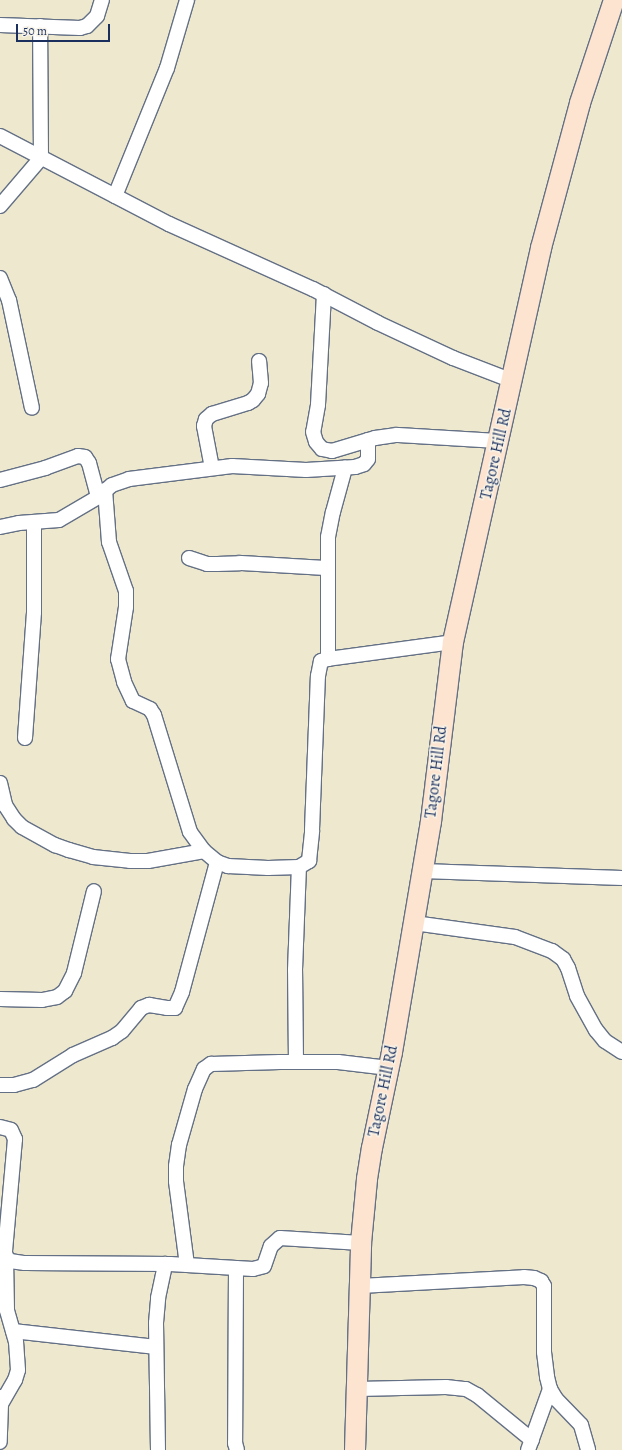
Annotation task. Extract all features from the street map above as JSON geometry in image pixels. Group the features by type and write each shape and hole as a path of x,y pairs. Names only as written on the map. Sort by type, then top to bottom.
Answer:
{"main road":[{"name":"Tagore Hill Rd","path":"355,1450 361,1243 372,1148 388,1068 431,821 453,642 513,381 541,248 580,103 616,4"}],"street":[{"path":"0,25 80,28 87,26 97,16 102,0"},
{"path":"115,196 167,68 187,0"},
{"path":"0,206 41,158 40,26"},
{"path":"0,136 169,224 293,280 378,323 453,358 513,381"},
{"path":"0,278 5,307 32,408"},
{"path":"318,292 318,398 313,432 316,442 322,449 332,451 385,436 408,434 499,441"},
{"path":"212,468 204,426 206,419 212,414 248,403 253,400 258,394 261,383 259,362"},
{"path":"0,527 19,523 59,520 101,494 112,485 128,479 232,466 276,469 355,467 364,464 368,459 368,440"},
{"path":"0,480 45,468 78,456 85,457 89,463 101,494 109,542 126,591 126,614 119,646 120,668 124,682 133,701 150,709 154,715 190,832 204,851 217,862 228,866 245,868 299,867 309,861 311,853 318,676 321,661 328,658 453,642"},
{"path":"328,658 327,568 330,523 345,468"},
{"path":"25,738 34,612 34,523"},
{"path":"189,558 207,564 240,563 327,568"},
{"path":"0,783 5,805 14,819 22,827 55,845 69,850 94,857 130,861 148,861 204,851"},
{"path":"0,1085 14,1085 33,1080 73,1055 112,1038 122,1031 141,1008 149,1005 175,1008 182,992 217,862"},
{"path":"296,1062 295,977 299,867"},
{"path":"422,870 622,878"},
{"path":"0,999 42,1000 57,997 65,992 74,973 94,891"},
{"path":"414,923 515,937 552,951 563,959 568,968 577,996 596,1030 605,1041 622,1052"},
{"path":"187,1265 176,1181 176,1166 179,1145 195,1089 204,1069 211,1064 296,1062 338,1062 388,1068"},
{"path":"0,1128 11,1130 15,1139 5,1239 5,1290 8,1326 18,1357 18,1370 15,1380 1,1401 0,1442"},
{"path":"6,1257 10,1261 25,1264 165,1264 254,1269 264,1266 271,1246 280,1238 361,1243"},
{"path":"158,1450 156,1347 157,1310 165,1264"},
{"path":"236,1268 235,1443 237,1450"},
{"path":"360,1286 524,1277 534,1278 541,1281 544,1286 545,1363 550,1389 556,1399 581,1426 588,1450"},
{"path":"8,1326 156,1347"},
{"path":"357,1389 446,1387 466,1390 477,1395 530,1445 550,1389"}]}
